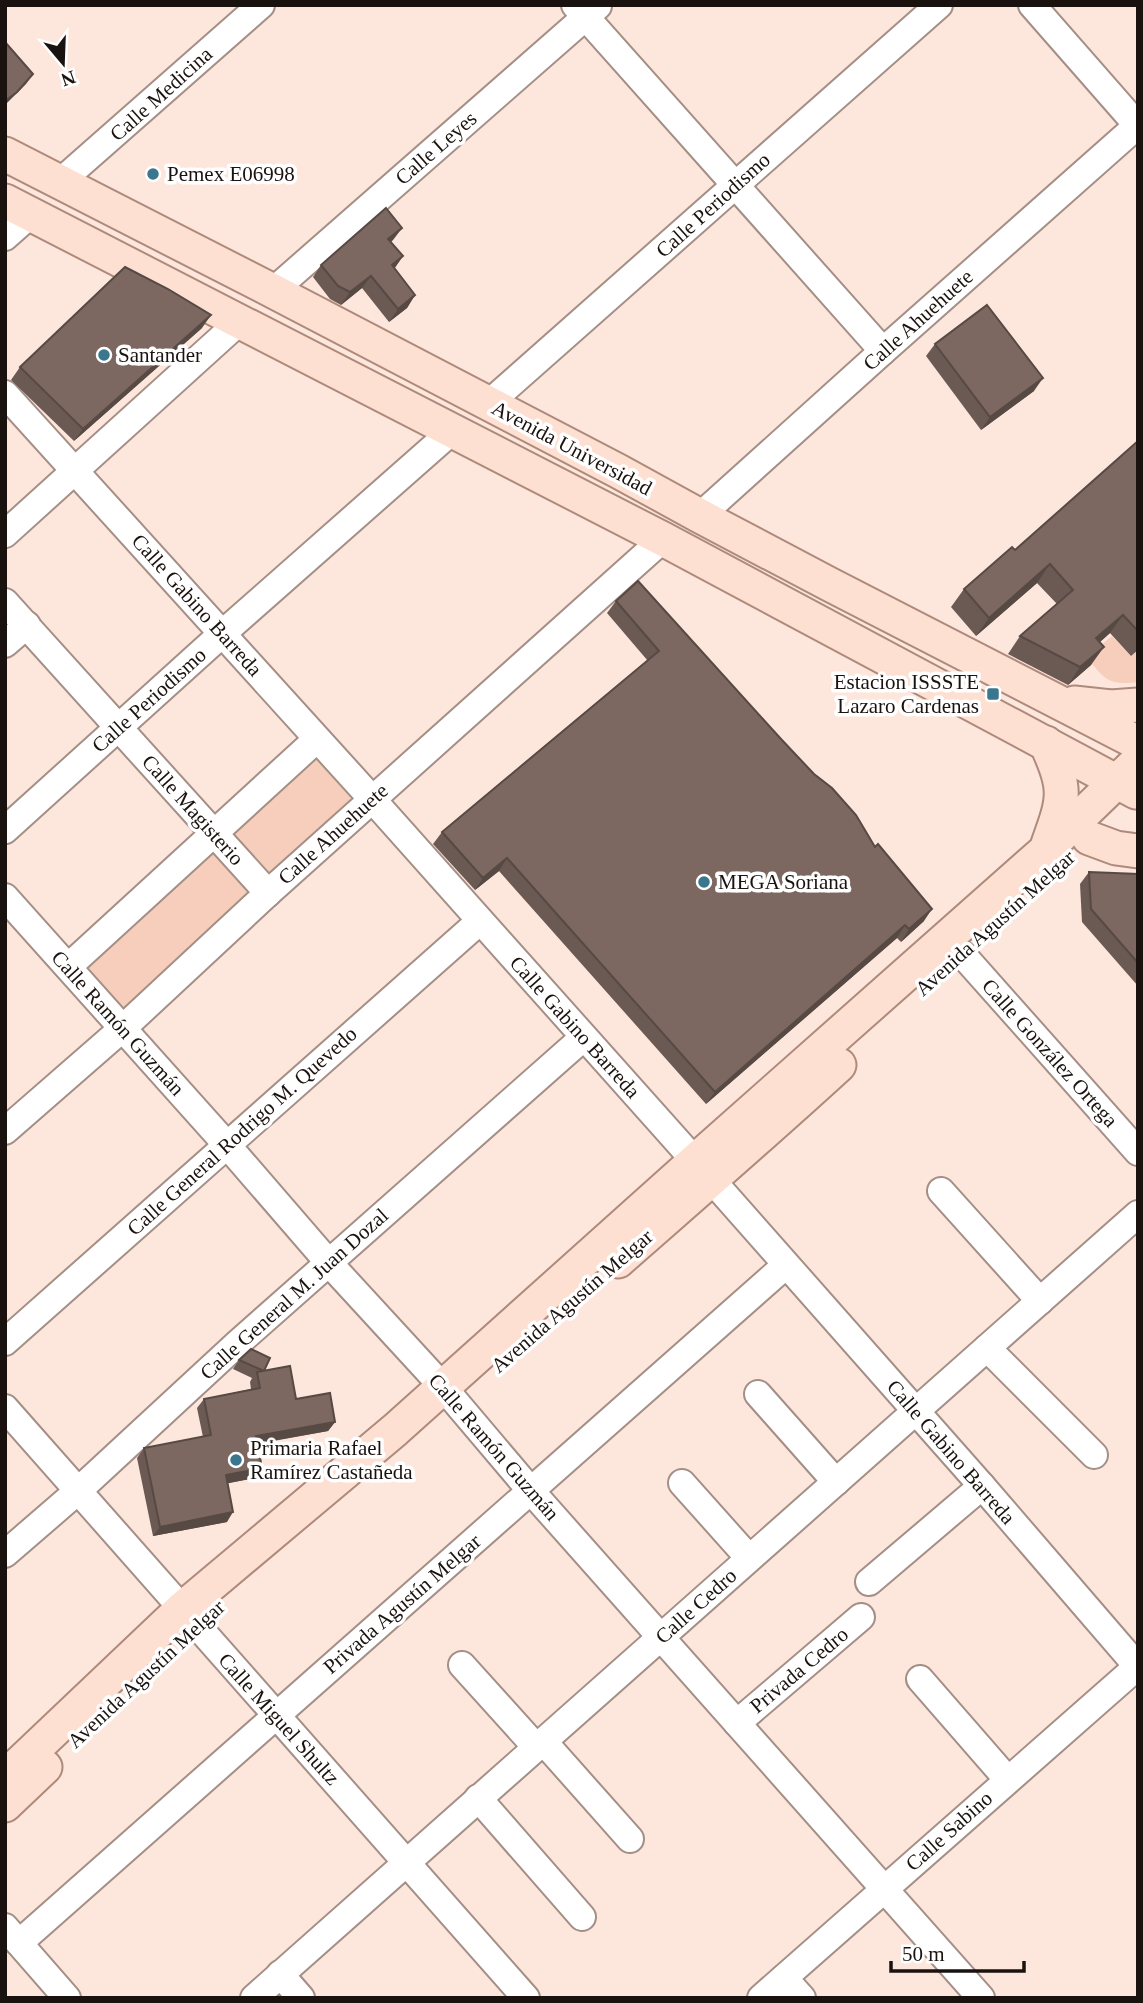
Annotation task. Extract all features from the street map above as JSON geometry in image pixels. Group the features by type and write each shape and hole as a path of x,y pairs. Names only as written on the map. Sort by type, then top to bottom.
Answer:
{"main road":[{"name":"Avenida Universidad","path":"5,154 1138,743"},
{"name":"Avenida Universidad","path":"18,207 663,539 1046,743 1133,784"},
{"path":"1053,699 1092,705 1138,705"},
{"path":"1046,743 1059,775 1062,792 1060,809 1046,850"},
{"name":"Avenida Agustín Melgar","path":"703,1170 776,1123 1089,838 1133,784"},
{"name":"Avenida Agustín Melgar","path":"5,1777 189,1617 395,1430 449,1395 703,1170 1046,850 1133,784"},
{"path":"1089,838 1116,848 1138,851"},
{"name":"Avenida Agustín Melgar","path":"5,1805 189,1617"}],"street":[{"name":"Calle Medicina","path":"60,182 261,5"},
{"name":"Calle Periodismo","path":"488,404 939,5"},
{"path":"1032,5 1138,125"},
{"path":"587,9 736,185 883,351"},
{"name":"Calle Leyes","path":"273,291 587,9"},
{"name":"Calle Ahuehuete","path":"700,516 1138,125"},
{"path":"5,237 18,207"},
{"path":"5,534 240,322"},
{"name":"Calle Gabino Barreda","path":"5,394 223,633 703,1170 1138,1666"},
{"name":"Calle Periodismo","path":"5,830 452,431"},
{"name":"Calle Ahuehuete","path":"5,1131 123,1028 268,893 663,539"},
{"name":"Calle Magisterio","path":"5,602 268,893"},
{"path":"5,644 27,625"},
{"path":"68,967 317,739"},
{"name":"Calle Ramón Guzmán","path":"5,897 981,1998"},
{"name":"Calle General Rodrigo M. Quevedo","path":"5,1342 480,921"},
{"name":"Calle González Ortega","path":"962,954 1138,1152"},
{"name":"Calle General M. Juan Dozal","path":"5,1554 79,1490 238,1343 584,1037"},
{"path":"941,1191 1040,1301"},
{"name":"Calle Cedro","path":"254,1998 1138,1214"},
{"name":"Privada Agustín Melgar","path":"12,1935 276,1716 786,1265"},
{"path":"987,1348 1094,1455"},
{"path":"758,1394 836,1482"},
{"name":"Calle Miguel Shultz","path":"5,1408 526,1998"},
{"path":"682,1483 749,1558"},
{"path":"869,1582 982,1486"},
{"name":"Privada Cedro","path":"737,1723 861,1618"},
{"path":"462,1665 630,1839"},
{"name":"Calle Sabino","path":"761,1998 1138,1666"},
{"path":"920,1679 1008,1780"},
{"path":"478,1798 582,1917"},
{"path":"12,1935 67,1998"},
{"path":"280,1974 301,1998"},
{"path":"784,1978 802,1998"}],"shaded area":[{"path":"1112,636 1131,656 1138,650 1138,682 1118,683 1105,678 1082,652 1095,650"},
{"path":"317,739 372,799 123,1028 68,967"}],"building":[{"path":"5,42 33,74 5,101"},
{"path":"386,208 402,228 388,239 403,256 392,265 415,295 398,309 371,276 350,292 338,286 321,265"},
{"name":"Santander","path":"125,267 211,315 83,429 20,367"},
{"path":"987,305 1043,378 990,417 935,344"},
{"path":"1138,441 1138,631 1123,615 1096,638 1104,647 1080,667 1020,636 1073,590 1050,564 989,618 964,589 1012,547 1015,550"},
{"name":"MEGA Soriana","path":"638,581 781,739 814,774 832,788 856,815 875,847 878,844 932,909 909,929 905,925 715,1092 507,858 483,878 442,832 659,651 616,601"},
{"path":"1089,872 1138,874 1138,963 1091,909"},
{"path":"251,1349 270,1358 264,1371 239,1360"},
{"path":"290,1366 296,1399 330,1393 335,1422 256,1436 262,1468 226,1475 233,1512 160,1527 144,1448 211,1435 204,1399 260,1388 257,1372"}],"place":[{"name":"Pemex E06998","path":"153,174"},
{"name":"Santander","path":"104,355"},
{"name":"Estacion ISSSTE Lazaro Cardenas","path":"993,694"},
{"name":"MEGA Soriana","path":"704,882"},
{"name":"Primaria Rafael Ramírez Castañeda","path":"236,1460"}]}
